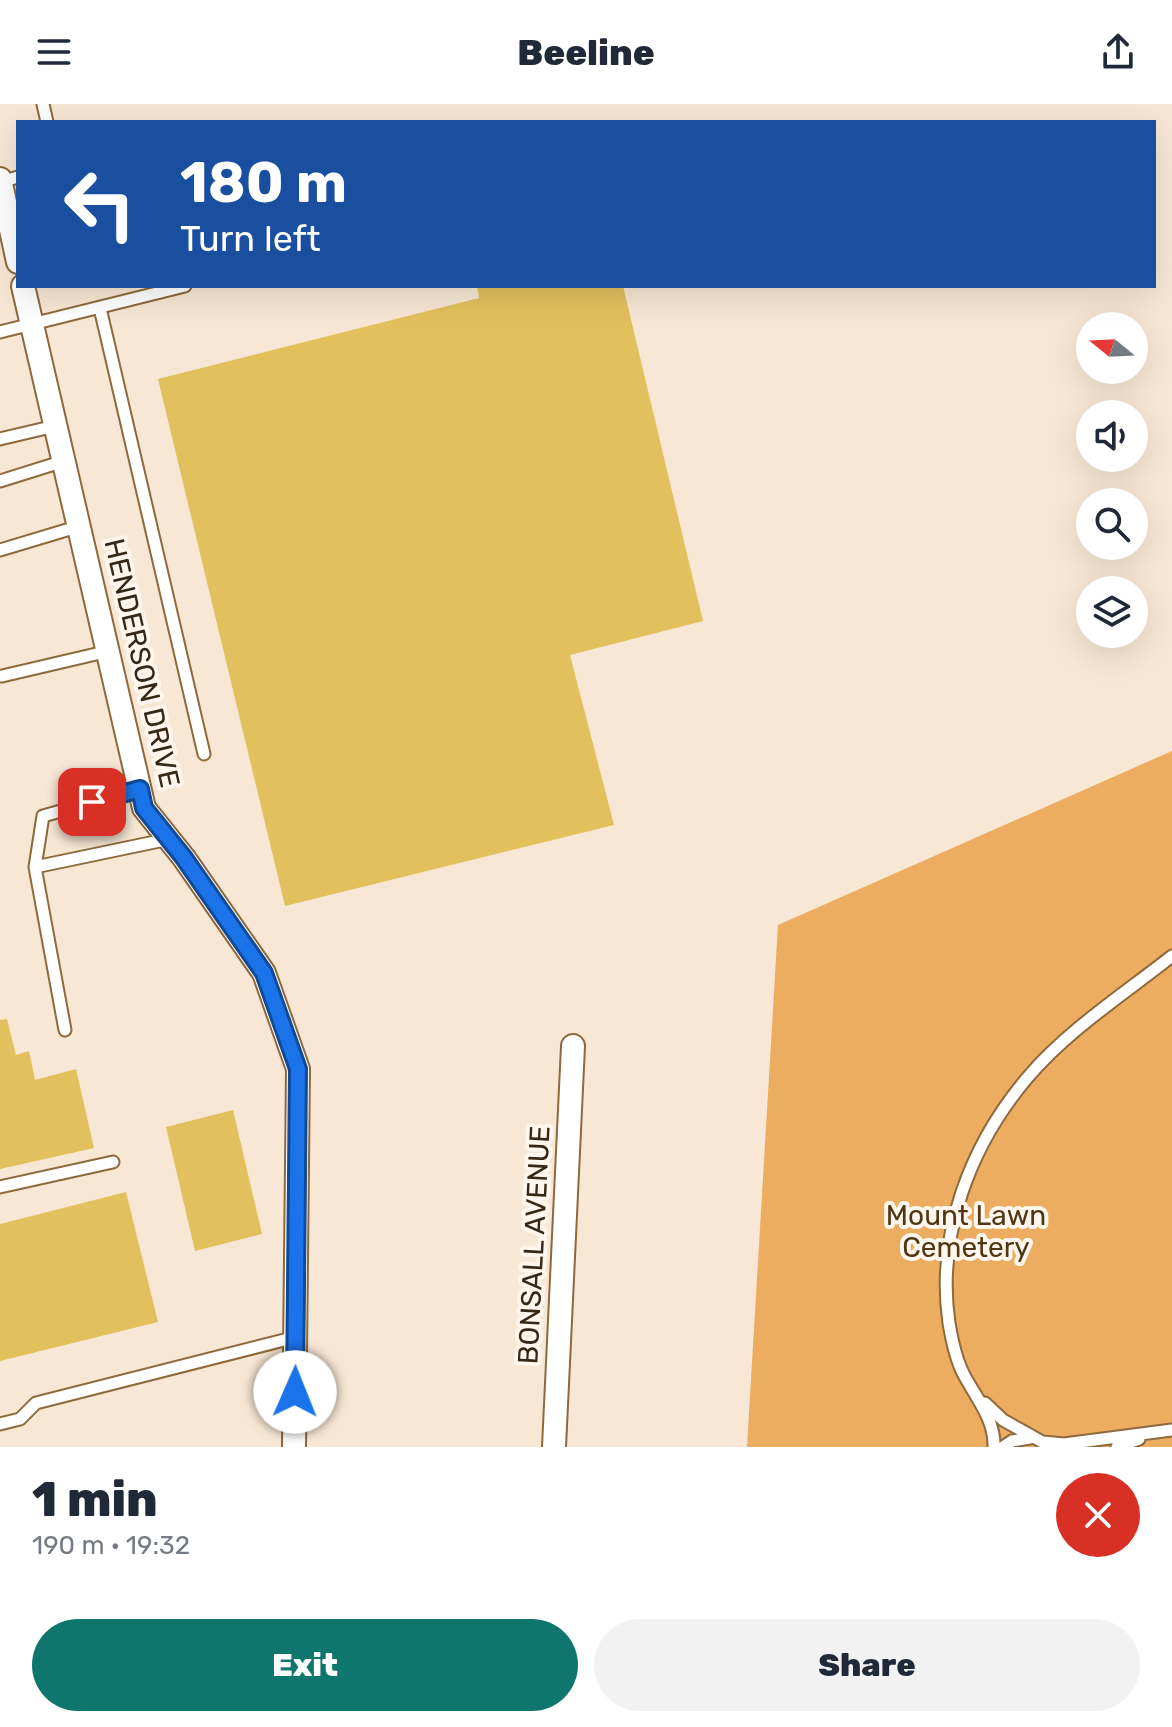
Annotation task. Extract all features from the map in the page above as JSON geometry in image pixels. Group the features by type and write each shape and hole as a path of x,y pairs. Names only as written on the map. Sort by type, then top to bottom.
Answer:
{"street":[{"path":"0,180 12,260"},
{"name":"HENDERSON DRIVE","path":"23,288 110,650 144,808 170,839 264,973 298,1069 294,1447"},
{"name":"BONSALL AVENUE","path":"554,1447 573,1046"}],"lane":[{"path":"0,332 177,288"},
{"path":"100,308 204,754"},
{"path":"0,439 55,426"},
{"path":"0,481 64,461"},
{"path":"0,550 81,526"},
{"path":"2,676 110,650"},
{"path":"65,1030 35,867 43,816 140,789"},
{"path":"35,867 170,839"},
{"path":"994,1447 994,1432 963,1372 952,1339 944,1287 947,1241 962,1192 986,1139 1028,1077 1073,1034 1172,956"},
{"path":"0,1187 113,1162"},
{"path":"0,1424 20,1419 36,1403 297,1337"},
{"path":"975,1394 1003,1420 1045,1444"},
{"path":"1003,1447 1023,1438 1045,1444 1064,1444 1169,1430"},
{"path":"1117,1447 1169,1430"}],"green space":[{"name":"Mount Lawn Cemetery","path":"1172,751 1172,1447 747,1447 778,925"}],"building":[{"path":"477,288 623,288 703,621 570,655 614,825 285,906 158,379 479,298"},
{"path":"7,1019 16,1055 29,1051 35,1080 76,1069 94,1148 0,1169 0,1020"},
{"path":"233,1110 262,1234 195,1251 166,1127"},
{"path":"126,1192 158,1322 0,1361 0,1224"}],"route":[{"path":"92,802 140,789 144,808 184,858 264,973 298,1069 295,1392"}]}
